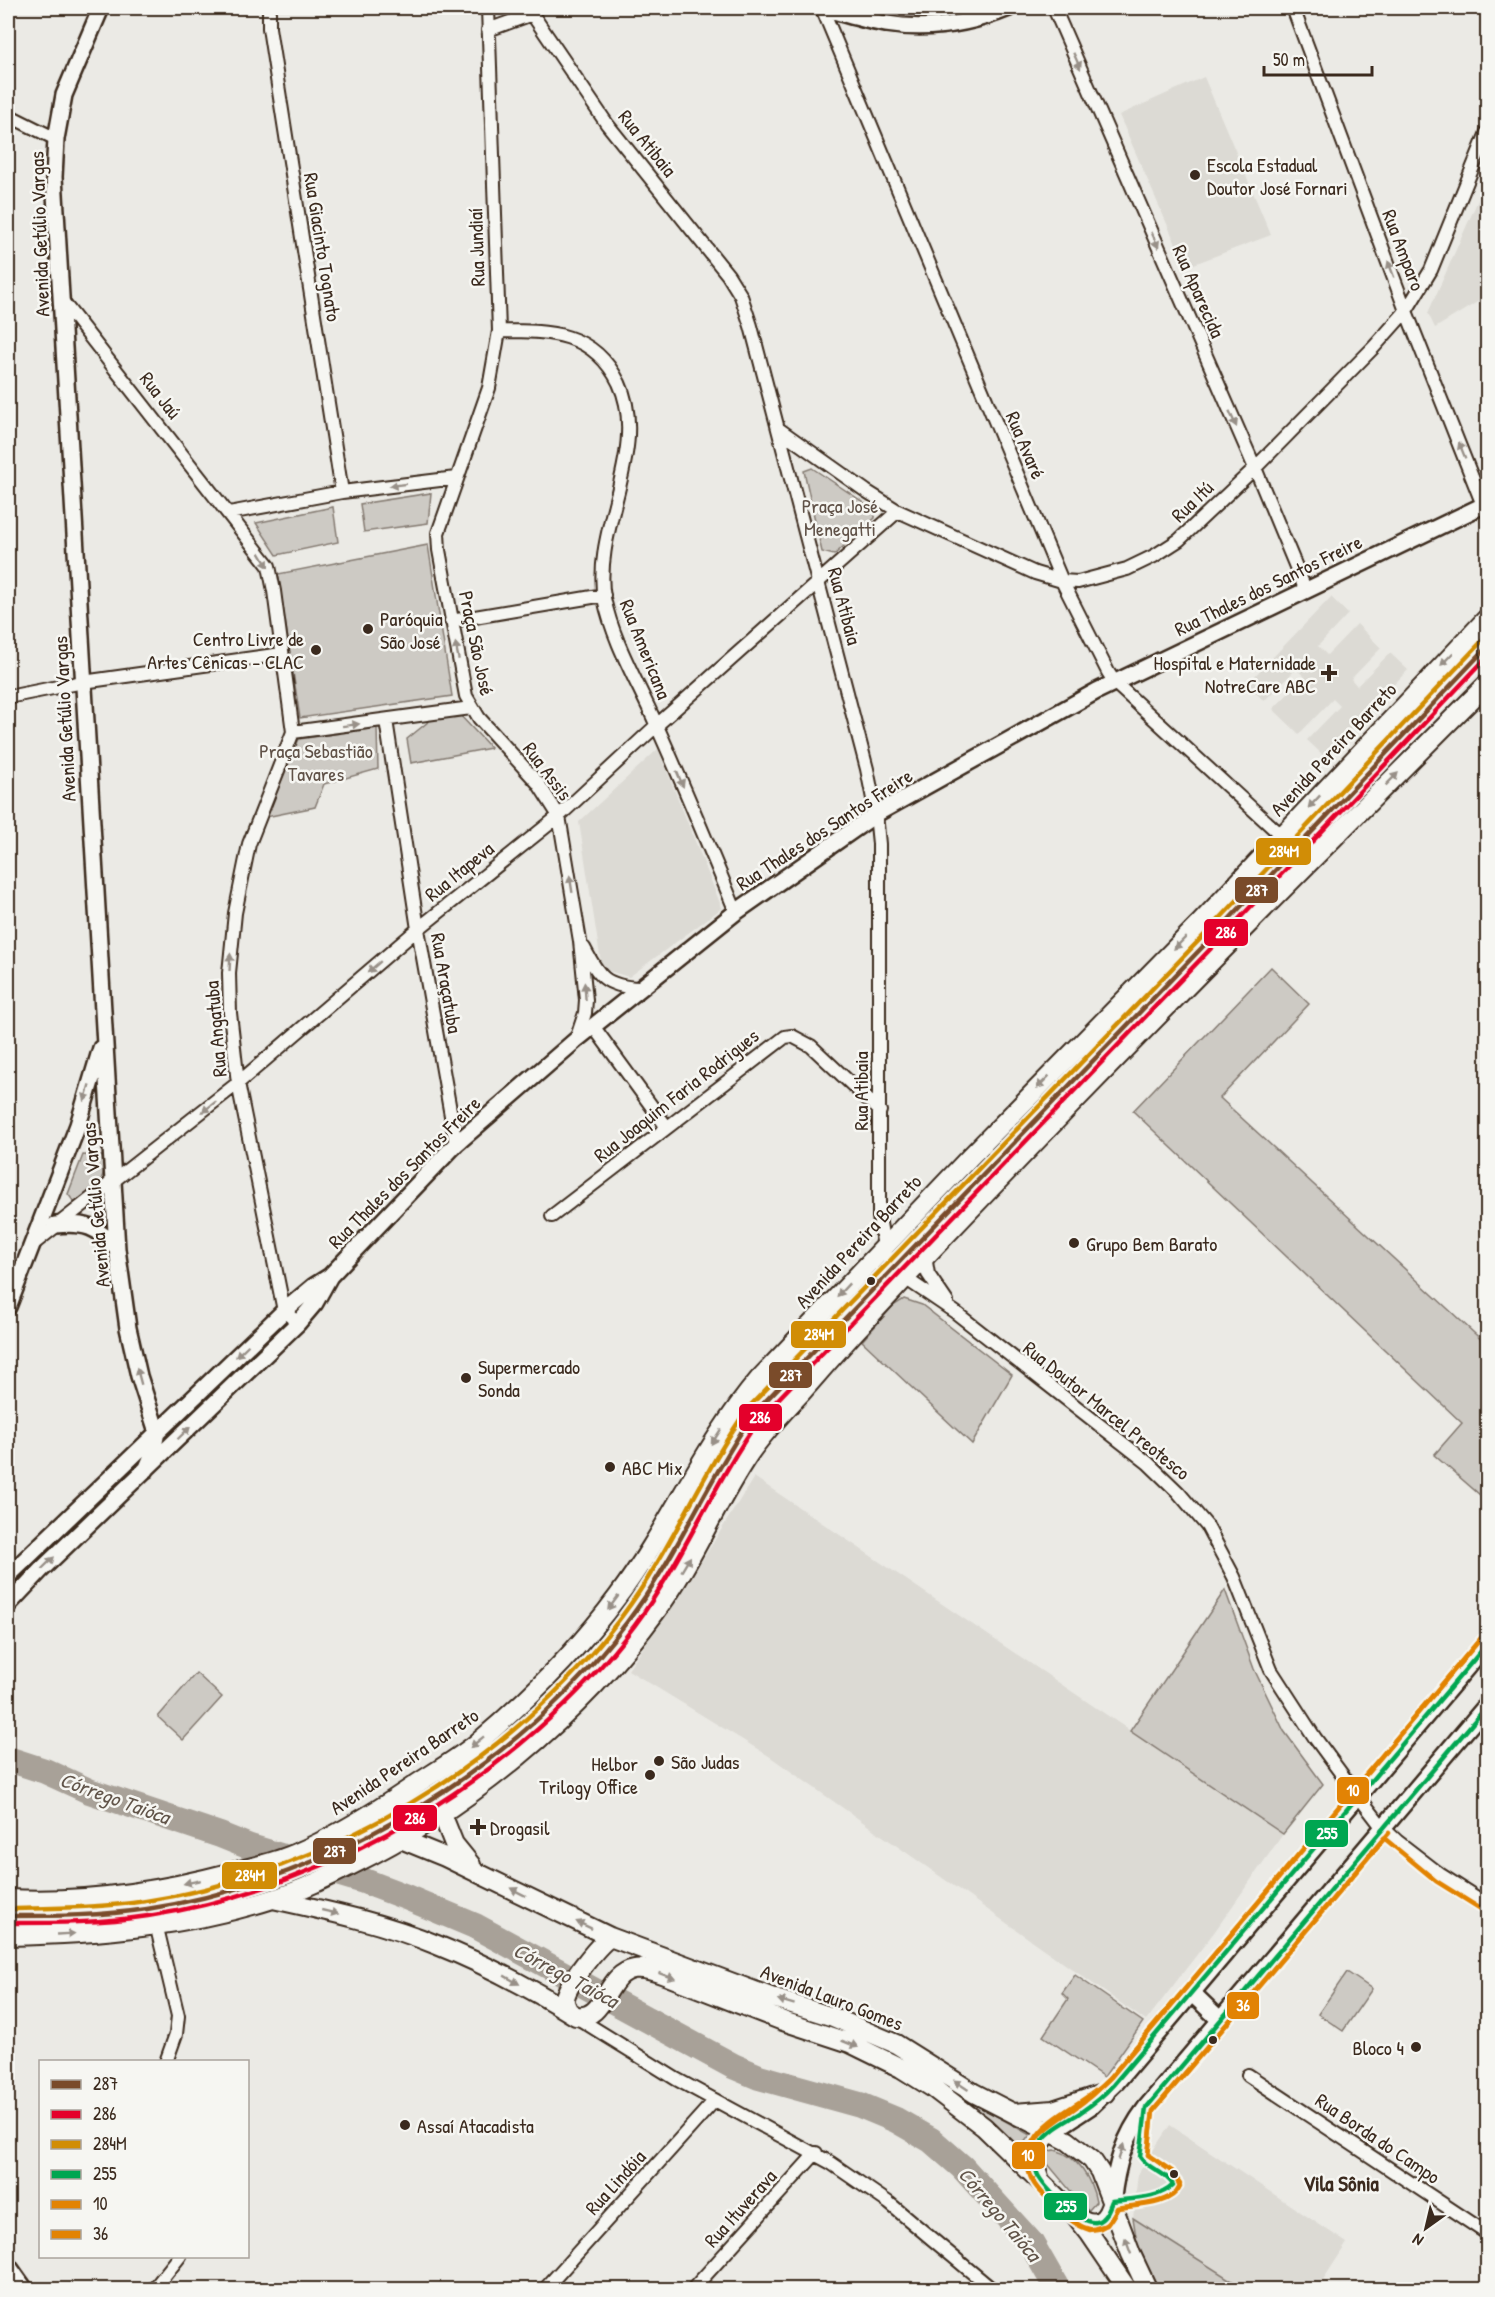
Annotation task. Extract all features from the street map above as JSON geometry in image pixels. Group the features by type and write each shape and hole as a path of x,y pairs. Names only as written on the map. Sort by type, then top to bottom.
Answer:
{"main road":[{"name":"Avenida Pereira Barreto","path":"8,1899 76,1899 138,1893 269,1863 359,1822 476,1744 548,1678 598,1622 632,1576 737,1405 883,1247 1282,836 1488,617"},
{"path":"8,1936 75,1934 156,1924 201,1917 273,1899 320,1880 402,1839 442,1814 541,1736 605,1675 661,1605 755,1445 776,1419 925,1256 1224,947 1488,683"},
{"path":"1040,2180 1035,2166 1041,2143 1051,2132 1105,2093 1488,1642"},
{"path":"1074,2214 1088,2222 1096,2222 1107,2215 1112,2201 1117,2165 1131,2130 1146,2108 1488,1704"},
{"name":"Avenida Lauro Gomes","path":"442,1814 459,1852 479,1873"},
{"name":"Avenida Lauro Gomes","path":"359,1822 479,1873 610,1937 722,1980 867,2031 896,2044 974,2093 1068,2141 1092,2160 1100,2172 1131,2254 1148,2289"},
{"path":"273,1899 355,1918 436,1944 499,1973 572,2014 587,2016 598,2007"},
{"path":"572,2014 565,2001 570,1987 600,1944 610,1937"},
{"name":"Avenida Lauro Gomes","path":"598,2007 621,1975 632,1970 657,1972 875,2054 949,2098 984,2127 1074,2214 1128,2289"},
{"path":"1192,1993 1220,2020"},
{"path":"1013,2113 1053,2110 1105,2093"},
{"path":"8,2266 24,2289"}],"street":[{"name":"Avenida Getúlio Vargas","path":"101,8 64,95 56,139 54,177 117,1249 128,1328 139,1376 156,1432"},
{"name":"Rua Giacinto Tognato","path":"269,8 269,28 342,492"},
{"name":"Rua Jundiaí","path":"456,478 489,388 499,331 488,8"},
{"path":"822,8 885,24 932,27 980,19 1009,8"},
{"name":"Rua Avaré","path":"822,8 1062,581 1115,683 1282,836"},
{"name":"Rua Aparecida","path":"1054,8 1255,468 1305,591"},
{"name":"Rua Amparo","path":"1293,8 1406,310 1485,504"},
{"name":"Rua Atibaia","path":"488,30 530,11 619,140 728,274 741,296 751,326 867,769 876,814 879,843 879,1217 883,1247"},
{"path":"8,116 56,139"},
{"name":"Rua Itú","path":"780,430 898,512 1035,573 1062,581 1078,582 1127,569 1179,540 1255,468 1406,310 1431,270 1488,130"},
{"name":"Rua Jaú","path":"62,301 229,513"},
{"name":"Rua Americana","path":"499,331 541,331 574,338 601,358 620,386 628,424 626,452 603,566 604,595 618,641 657,725 736,912"},
{"path":"293,732 269,566 229,513 342,492 456,478"},
{"name":"Praça São José","path":"293,732 471,708 466,696 451,621 438,541 456,478"},
{"name":"Rua Thales dos Santos Freire","path":"8,1576 284,1311 330,1276 456,1144 576,1040 736,912 876,814 1115,683 1485,504"},
{"name":"Rua Itapeva","path":"31,1245 238,1083 418,929 559,816 657,725 898,512"},
{"path":"451,621 604,595"},
{"path":"8,696 83,682 282,654"},
{"name":"Rua Assis","path":"471,708 538,783 559,816 580,941 585,1000 585,1013 576,1040"},
{"name":"Rua Araçatuba","path":"386,720 418,929 456,1144"},
{"name":"Rua Angatuba","path":"284,1311 238,1083 230,1014 231,947 235,913 249,843 293,732"},
{"name":"Rua Assis","path":"580,941 594,968 605,980 620,986 639,988"},
{"path":"593,1026 666,1126"},
{"name":"Rua Joaquim Faria Rodrigues","path":"552,1216 666,1126 785,1037 792,1036 811,1046 880,1111"},
{"path":"8,1307 78,1125 104,1037"},
{"path":"55,1225 73,1223 94,1228 106,1236 117,1249"},
{"name":"Rua Doutor Marcel Preotesco","path":"883,1247 890,1263 905,1278 955,1312 1148,1463 1194,1510 1207,1526 1234,1577 1271,1670 1315,1738 1358,1796 1383,1828 1441,1875 1488,1905"},
{"name":"Rua Doutor Marcel Preotesco","path":"925,1256 928,1274 955,1312"},
{"name":"Rua Thales dos Santos Freire","path":"8,1605 298,1323 315,1303 330,1276"},
{"path":"284,1311 298,1323"},
{"path":"146,1470 152,1456 156,1432"},
{"path":"156,1924 177,2016 176,2034 166,2060"},
{"path":"598,2007 598,2022 622,2046"},
{"path":"572,2014 676,2079 816,2153 889,2203 993,2289"},
{"name":"Rua Borda do Campo","path":"1248,2075 1488,2234"},
{"name":"Rua Lindóia","path":"544,2289 715,2100"},
{"name":"Rua Ituverava","path":"692,2289 816,2153"},
{"path":"153,2289 178,2258"}],"shaded area":[{"name":"Escola Estadual Doutor José Fornari","path":"1204,77 1271,235 1186,267 1119,115"},
{"path":"1486,182 1488,185 1487,296 1435,328 1428,313"},
{"name":"Hospital e Maternidade NotreCare ABC","path":"1331,597 1348,614 1318,646 1327,655 1357,624 1381,648 1351,679 1357,686 1390,653 1408,670 1324,756 1307,740 1340,706 1333,699 1299,734 1273,709 1305,677 1296,669 1264,701 1247,684"},
{"path":"658,749 722,908 629,977 602,969 579,822"},
{"path":"754,1477 1283,1834 1215,1931 1146,2021 769,1756 628,1670 693,1575"},
{"path":"1170,2125 1347,2243 1317,2289 1245,2289 1133,2218 1138,2173"}],"green space":[{"name":"Praça José Menegatti","path":"812,468 875,510 875,518 834,555 822,552 804,471"},
{"path":"431,493 428,523 364,532 360,504"},
{"path":"333,507 338,542 277,555 256,523"},
{"path":"428,545 452,696 300,718 278,574"},
{"path":"459,714 491,748 411,763 407,739 433,718"},
{"name":"Praça Sebastião Tavares","path":"377,728 378,769 324,784 315,807 266,817 299,739"},
{"path":"1271,967 1309,1004 1220,1098 1487,1345 1487,1501 1434,1455 1462,1423 1133,1111"},
{"path":"83,1155 102,1156 104,1171 95,1188 78,1203 74,1202 68,1194"},
{"path":"904,1299 922,1305 1012,1375 972,1444 862,1341 893,1306"},
{"path":"1225,1590 1254,1669 1284,1731 1323,1784 1283,1834 1130,1731"},
{"path":"196,1673 222,1697 183,1740 158,1717"},
{"path":"1347,1972 1372,1989 1343,2031 1318,2014"},
{"path":"1075,1975 1143,2022 1104,2077 1043,2036 1068,1999 1062,1993"},
{"path":"963,2097 1030,2135 1020,2148"},
{"path":"1055,2150 1077,2163 1087,2177 1096,2202 1089,2210 1047,2163 1046,2157 1049,2151"},
{"path":"1133,2218 1245,2289 1158,2289 1137,2243"}],"waterway":[{"name":"Córrego Taióca","path":"8,1759 45,1771 89,1791 250,1847 364,1881 406,1897 475,1926 733,2066 759,2077 860,2105 896,2120 931,2140 962,2167 1031,2243 1058,2290"}],"transit line":[{"name":"284M","path":"8,1909 60,1908 146,1901 214,1887 281,1865 347,1837 411,1803 471,1763 527,1719 577,1669 640,1591 715,1459 748,1408 1210,929 1483,640"},
{"name":"287","path":"8,1916 61,1916 147,1909 216,1894 283,1873 350,1844 414,1810 474,1770 530,1725 582,1676 645,1597 721,1465 754,1413 1215,934 1488,646"},
{"name":"286","path":"8,1923 61,1923 148,1916 217,1902 286,1880 353,1851 418,1816 480,1775 538,1729 589,1679 635,1625 668,1575 727,1469 760,1418 1488,656"},
{"name":"10","path":"1482,1637 1111,2077 1090,2097 1036,2139 1029,2151 1027,2164 1033,2179 1046,2197 1066,2216 1077,2225 1090,2230 1107,2225 1118,2208 1161,2201 1176,2193 1180,2186 1172,2171 1148,2155 1153,2111 1384,1838 1436,1881 1484,1911"},
{"name":"36","path":"1389,1833 1153,2111 1148,2155 1171,2171 1180,2183 1177,2190 1164,2199 1117,2208 1111,2220 1103,2227 1096,2229 1079,2225 1070,2219 1039,2190 1031,2177 1028,2156 1040,2132 1108,2080 1482,1637"},
{"name":"255","path":"1488,1643 1113,2085 1094,2103 1055,2129 1041,2142 1036,2157 1037,2173 1046,2187 1072,2212 1081,2218 1096,2222 1104,2217 1112,2201 1152,2196 1173,2185 1170,2180 1140,2157 1146,2108 1488,1705"}],"place":[{"name":"Escola Estadual Doutor José Fornari","path":"1195,175"},
{"name":"Paróquia São José","path":"368,629"},
{"name":"Centro Livre de Artes Cênicas - CLAC","path":"316,650"},
{"name":"Hospital e Maternidade NotreCare ABC","path":"1329,673"},
{"name":"Grupo Bem Barato","path":"1074,1243"},
{"name":"Supermercado Sonda","path":"466,1378"},
{"name":"ABC Mix","path":"610,1467"},
{"name":"São Judas","path":"659,1761"},
{"name":"Helbor Trilogy Office","path":"650,1775"},
{"name":"Drogasil","path":"478,1827"},
{"name":"Bloco 4","path":"1416,2047"},
{"name":"Assaí Atacadista","path":"405,2125"}],"district":[{"name":"Vila Sônia","path":"1341,2183"}]}
